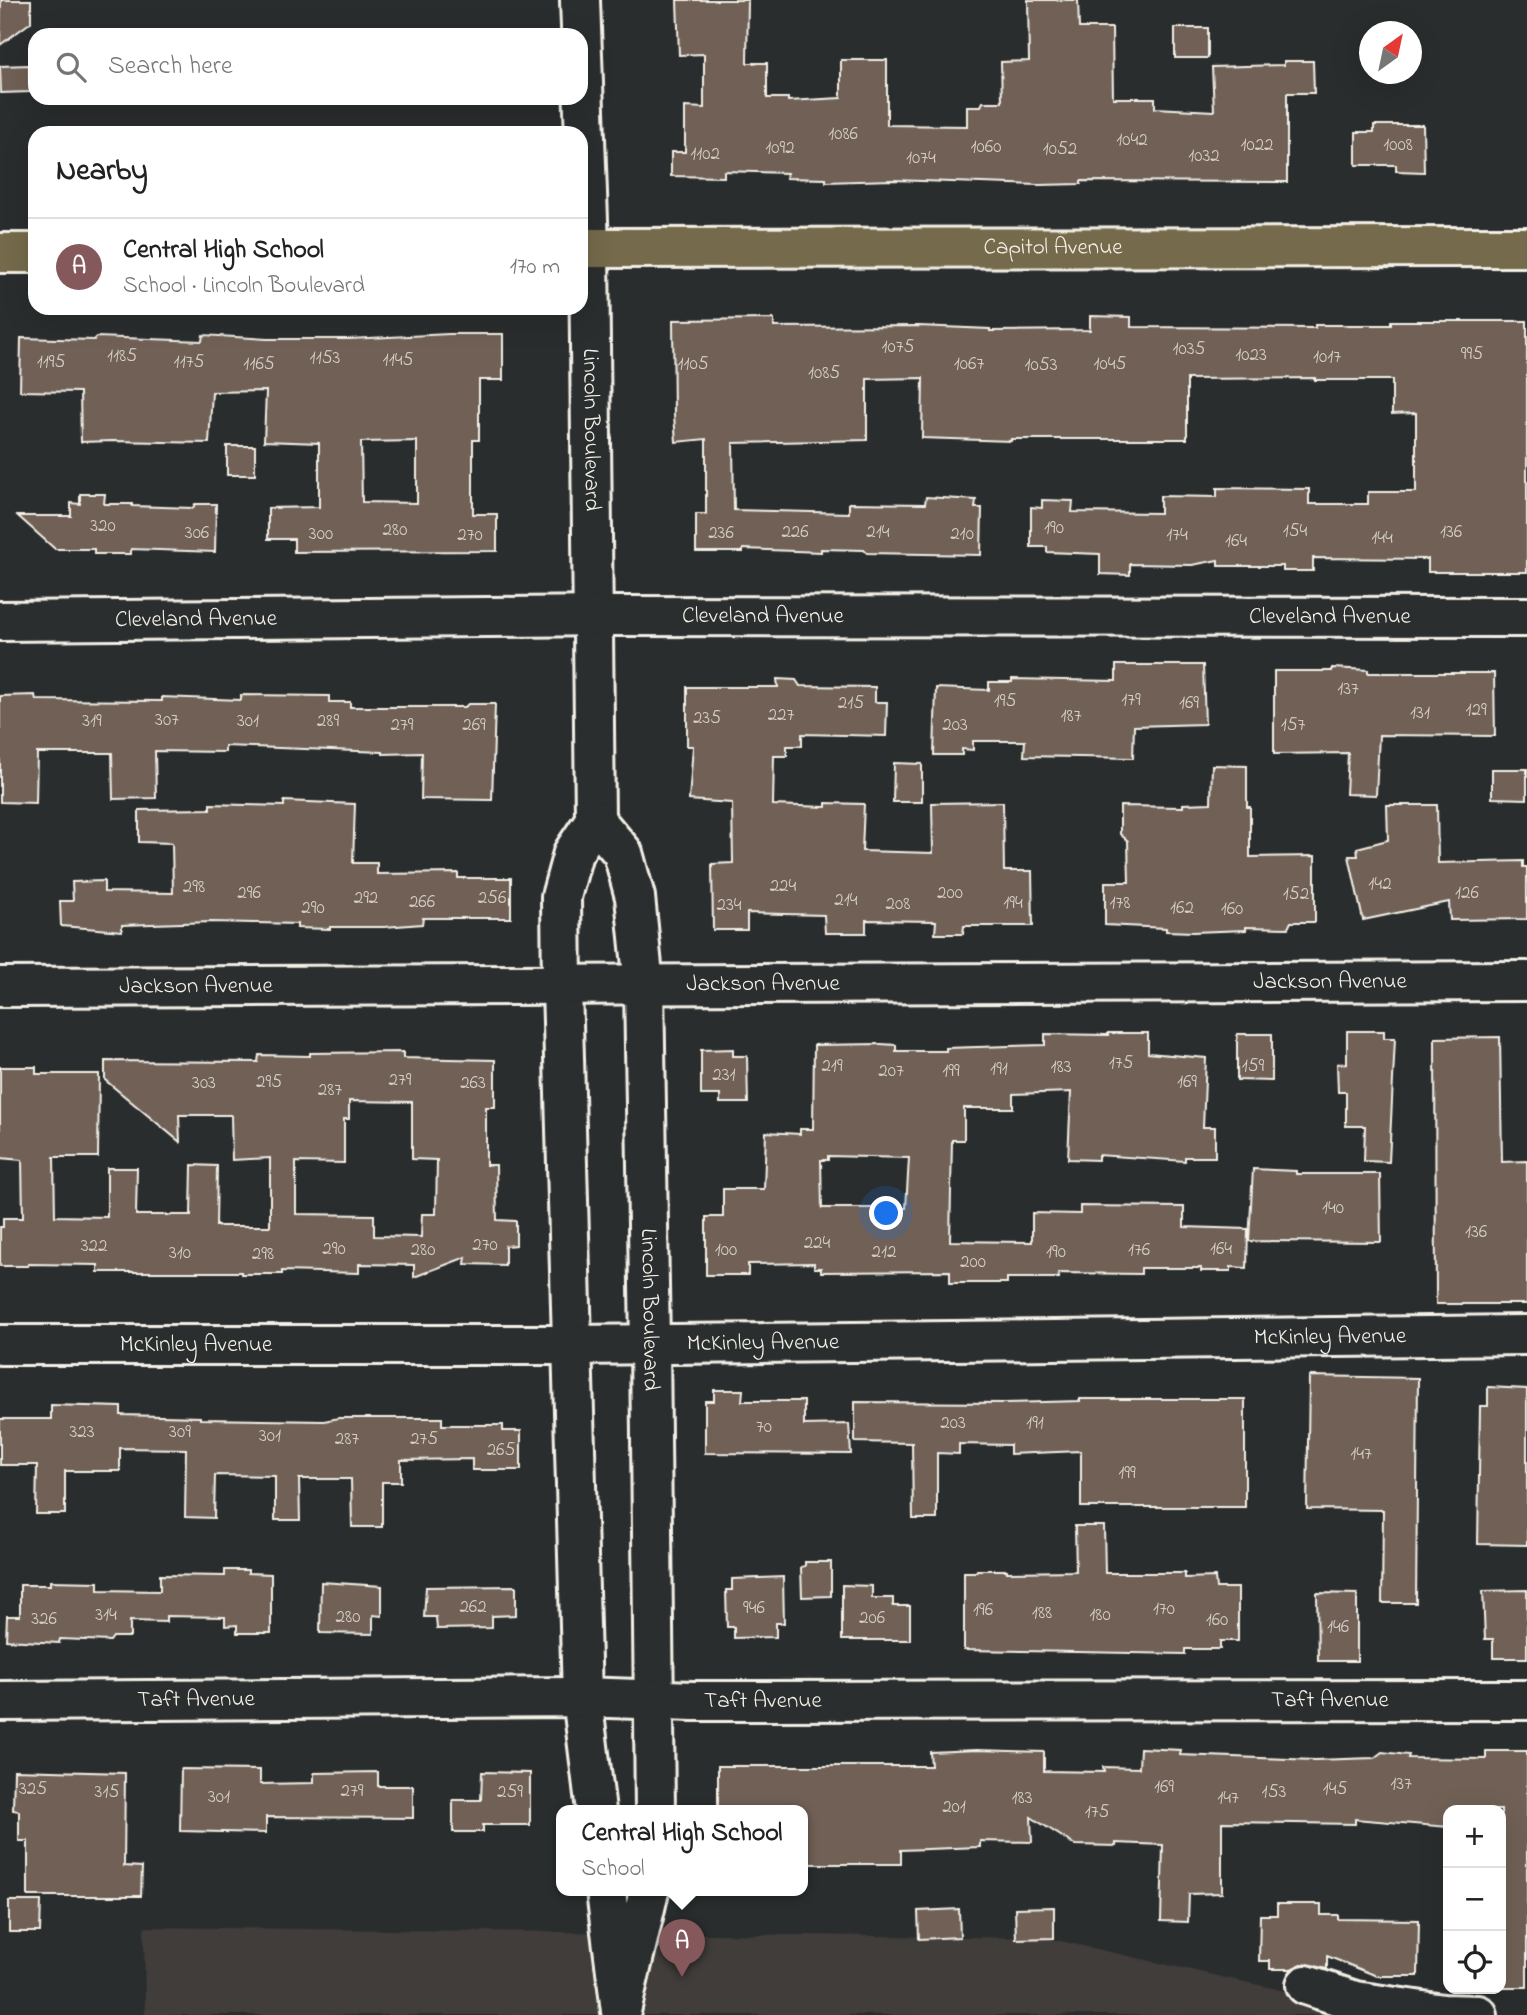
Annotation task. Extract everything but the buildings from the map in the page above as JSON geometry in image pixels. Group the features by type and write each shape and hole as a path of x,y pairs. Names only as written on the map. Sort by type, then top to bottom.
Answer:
{"main road":[{"name":"Capitol Avenue","path":"588,248 1527,247"},
{"path":"0,253 28,253"}],"street":[{"name":"Lincoln Boulevard","path":"580,0 581,28"},
{"name":"Lincoln Boulevard","path":"582,105 583,126"},
{"name":"Lincoln Boulevard","path":"587,315 594,616 595,820 623,853 635,897 643,986 655,1805"},
{"name":"Cleveland Avenue","path":"0,621 594,616 1527,617"},
{"path":"595,820 573,853 561,897 582,1697 595,1805"},
{"name":"Jackson Avenue","path":"0,987 1527,981"},
{"name":"McKinley Avenue","path":"0,1345 571,1345 1527,1335"},
{"name":"Taft Avenue","path":"0,1701 582,1697 652,1701 1527,1700"},
{"path":"607,1896 621,2011 648,1896"},
{"path":"1306,1984 1355,2001 1443,2014 1478,2015"}],"shaded area":[{"path":"144,1927 1047,1938 1393,2015 145,2015"}],"place":[{"name":"Central High School","path":"682,1977"}]}
